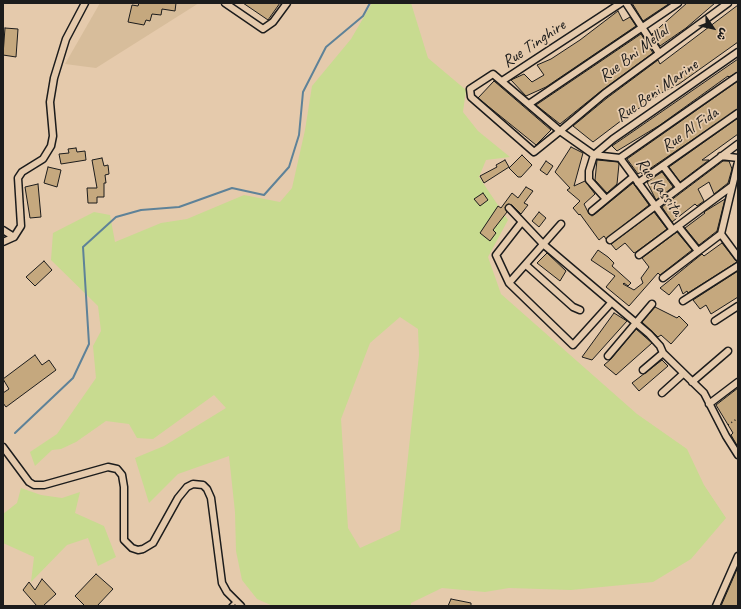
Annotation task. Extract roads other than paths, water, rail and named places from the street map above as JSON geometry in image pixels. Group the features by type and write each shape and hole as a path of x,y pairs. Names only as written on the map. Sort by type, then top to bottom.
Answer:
{"street":[{"path":"3,242 14,237 19,230 22,221 18,178 22,172 43,159 51,146 53,136 50,102 54,78 66,39 85,3"},
{"path":"224,3 263,29 273,22 287,3"},
{"name":"Rue Tinghire","path":"502,82 621,3"},
{"path":"626,3 659,53"},
{"path":"529,104 678,3"},
{"name":"Rue Bni Mellal","path":"493,74 470,89 471,97 534,152 604,94 728,3"},
{"name":"Rue Beni Marine","path":"594,155 613,139 738,52"},
{"name":"Rue Kassita","path":"493,74 560,131 594,155 620,158 654,205 698,251"},
{"path":"620,158 738,76"},
{"name":"Rue Al Fida","path":"638,183 738,113"},
{"path":"610,240 654,205 738,144"},
{"path":"594,155 589,171 589,180 606,200"},
{"path":"721,156 738,158"},
{"path":"663,278 721,234 738,162"},
{"path":"663,166 679,187"},
{"path":"592,211 633,176"},
{"path":"639,255 732,186"},
{"path":"509,208 521,223 543,244 654,340 662,353 704,393 722,429 738,455"},
{"path":"521,223 496,255 509,283 573,345 611,304"},
{"path":"509,283 561,224"},
{"path":"3,230 14,237"},
{"path":"721,234 738,257"},
{"path":"526,265 573,307 580,310"},
{"path":"683,301 738,266"},
{"path":"608,356 637,324 652,304"},
{"path":"715,321 738,306"},
{"path":"692,382 728,351"},
{"path":"643,370 662,353"},
{"path":"662,393 683,374"},
{"path":"709,404 738,382"},
{"path":"3,448 29,482 34,485 44,486 108,468 117,469 122,475 124,487 124,540 132,548 138,550 143,549 154,542 178,498 187,487 192,484 202,485 207,489 211,498 222,583 234,604 241,606"},
{"path":"716,606 738,556"}],"waterway":[{"path":"15,433 73,378 89,344 83,247 116,217 141,210 179,207 232,188 264,195 289,167 299,135 303,92 326,47 363,16 370,3"}]}
